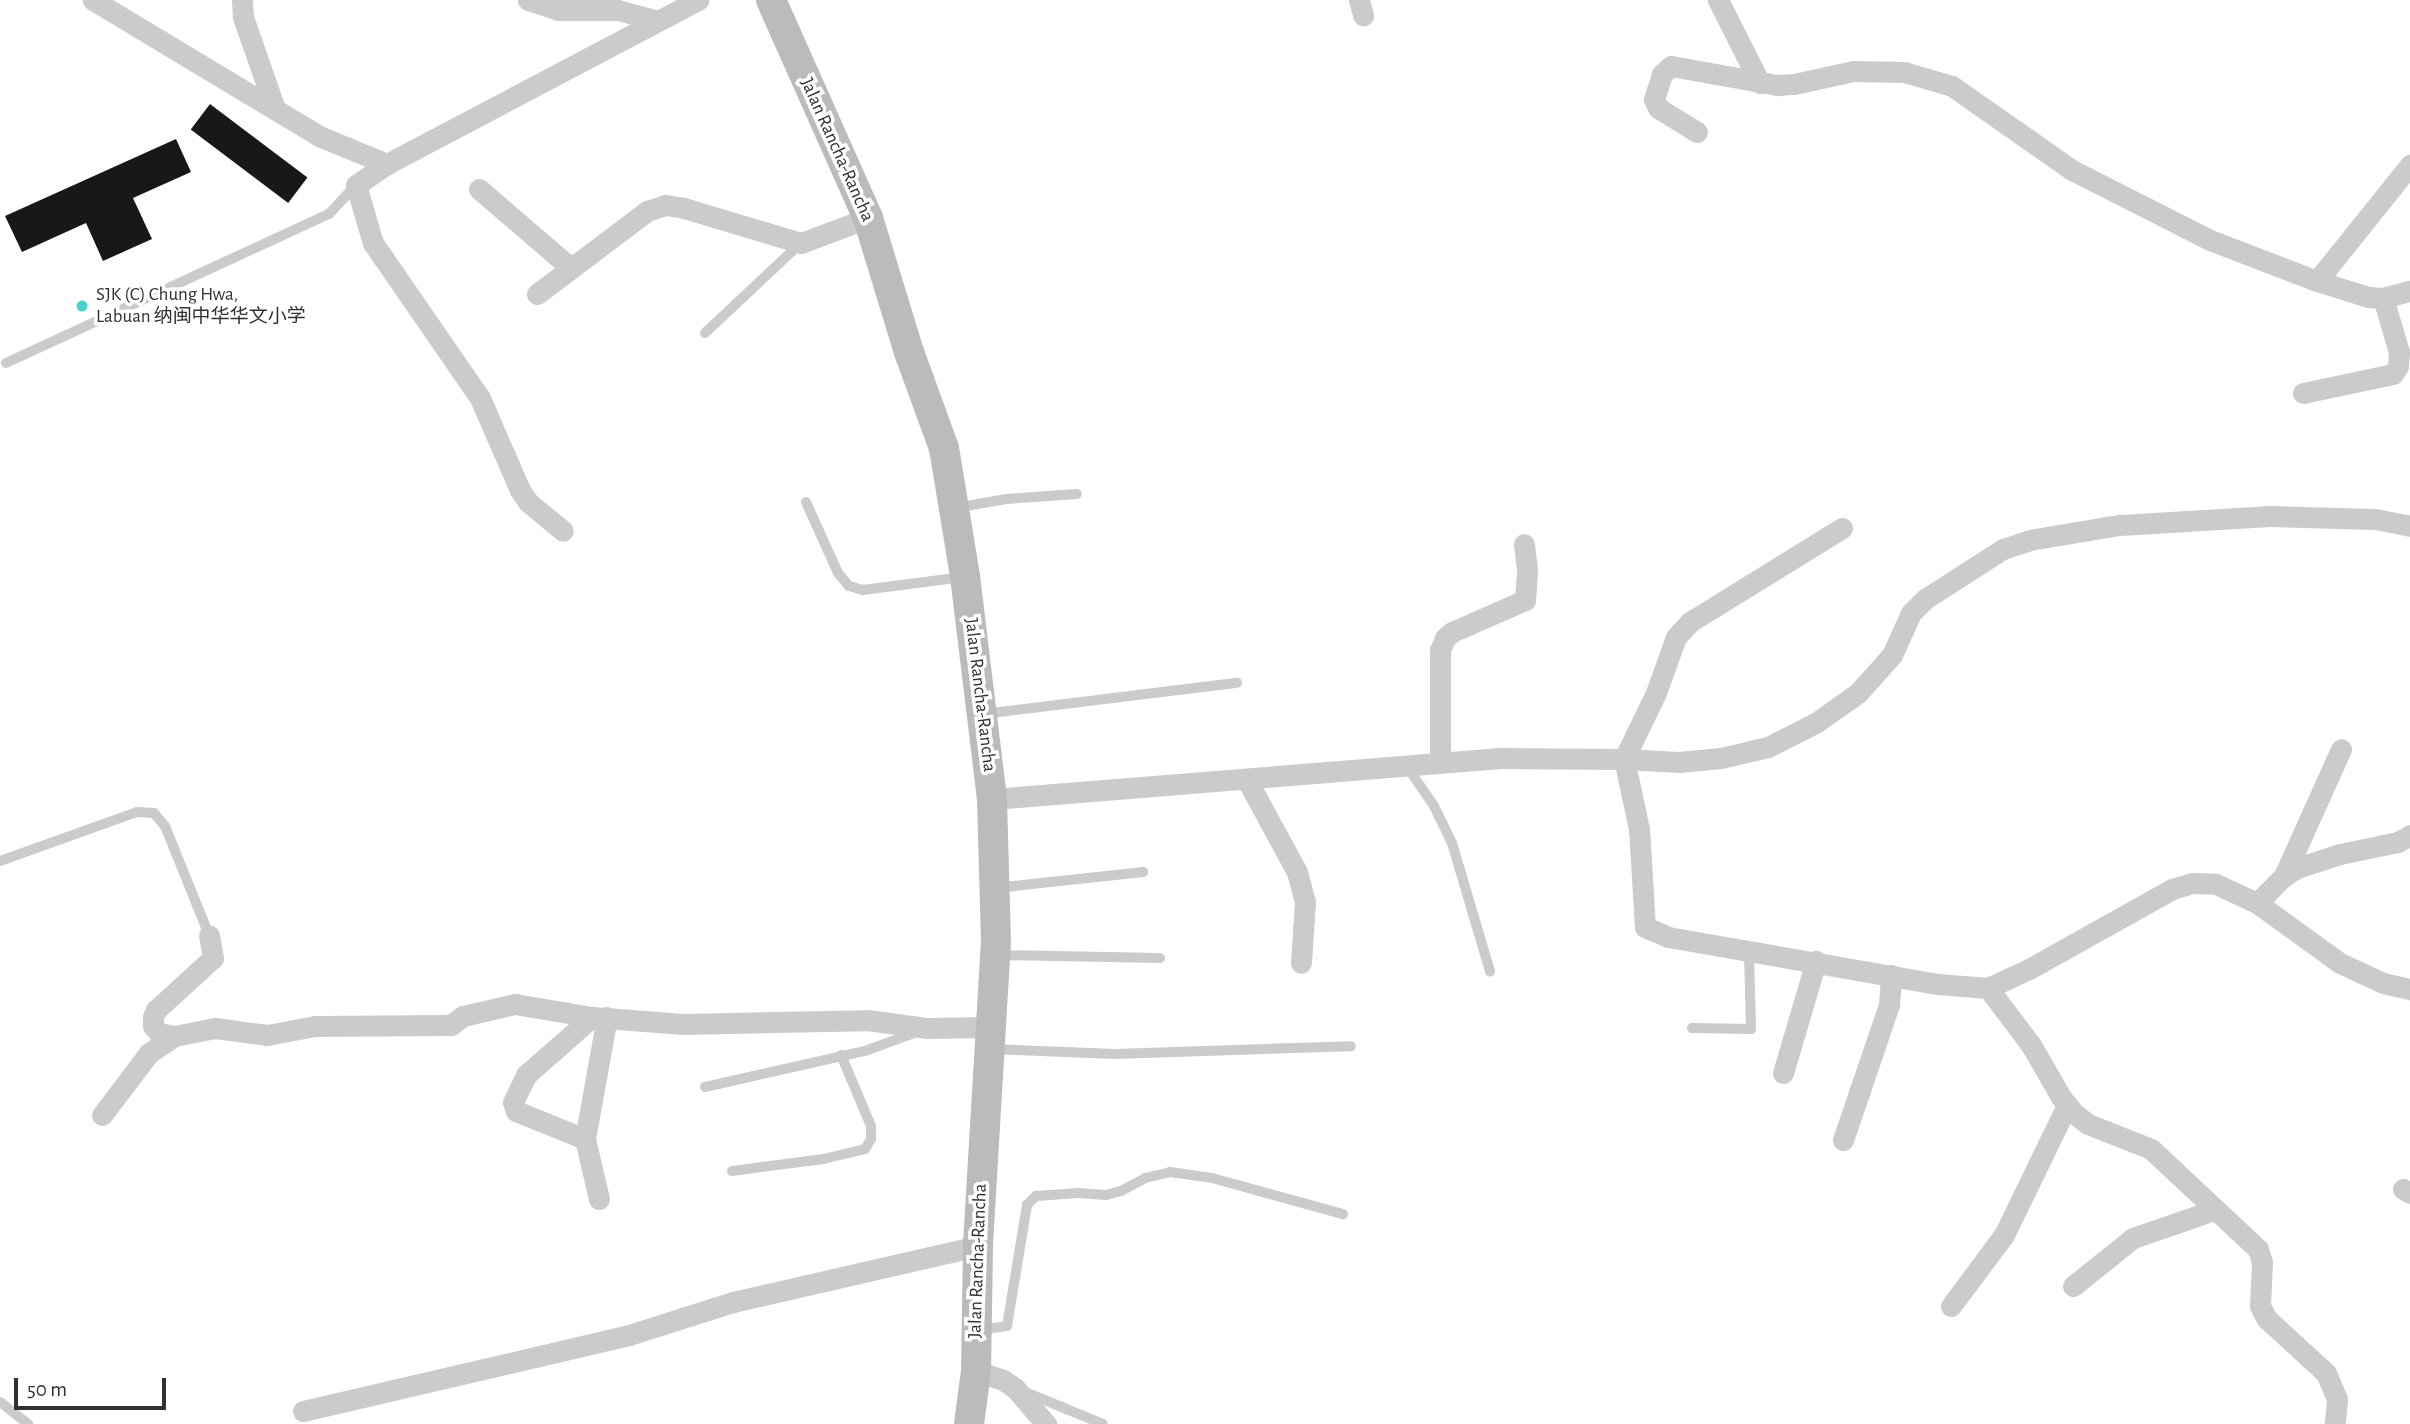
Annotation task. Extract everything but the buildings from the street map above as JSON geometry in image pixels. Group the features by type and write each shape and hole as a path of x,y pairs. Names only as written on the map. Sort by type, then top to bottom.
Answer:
{"main road":[{"name":"Jalan Rancha-Rancha","path":"771,0 868,218 909,352 944,448 965,576 992,799 995,955 978,1247 976,1371 969,1424"}],"street":[{"path":"93,0 336,144 387,164"},
{"path":"242,0 243,17 275,109"},
{"path":"528,0 558,10 618,10 658,21"},
{"path":"563,531 528,502 520,490 480,398 373,243 356,185 387,164 698,0"},
{"path":"1718,0 1760,83"},
{"path":"1697,132 1658,108 1654,99 1662,74 1671,66 1760,83 1794,85 1870,70 1904,72 1930,78 1972,98 2072,170 2210,240 2317,281 2383,298 2410,291"},
{"path":"2317,281 2410,165"},
{"path":"479,189 571,268"},
{"path":"537,294 647,211 666,205 802,243 868,218"},
{"path":"2303,393 2392,374 2398,366 2399,352 2383,298"},
{"path":"992,799 1500,758 1679,762 1721,758 1768,747 1817,722 1858,693 1892,655 1911,614 1925,599 2003,549 2030,540 2120,525 2270,516 2375,519 2410,526"},
{"path":"1842,527 1690,622 1676,637 1656,693 1624,759 1639,829 1645,927 1668,937 1891,975 1988,988 2029,969 2172,889 2193,883 2216,884 2258,904 2340,963 2383,983 2410,989"},
{"path":"1440,762 1440,650 1445,638 1452,632 1525,600 1524,544"},
{"path":"2258,904 2284,876 2341,749"},
{"path":"1247,780 1297,872 1305,902 1301,963"},
{"path":"2284,876 2312,862 2398,842 2410,835"},
{"path":"209,935 213,958 156,1010 153,1026 159,1033 174,1036 215,1028 267,1035 315,1026 451,1025 463,1016 515,1004 600,1017 727,1025 867,1020 989,1038"},
{"path":"1783,1073 1816,961"},
{"path":"1843,1140 1889,1005 1891,975"},
{"path":"1988,988 2031,1045 2067,1105 2088,1124 2151,1149 2258,1249 2262,1262 2260,1306 2267,1319 2326,1373 2337,1399 2335,1424"},
{"path":"599,1199 585,1139 600,1017"},
{"path":"585,1139 516,1111 513,1102 526,1075 600,1017"},
{"path":"102,1115 149,1053 174,1036"},
{"path":"1951,1306 2004,1235 2067,1105"},
{"path":"2073,1286 2133,1238 2214,1210"},
{"path":"303,1411 629,1335 733,1302 978,1247"},
{"path":"976,1371 1003,1380 1015,1388 1046,1424"}],"lane":[{"path":"6,363 330,214 356,185"},
{"path":"705,333 802,243"},
{"path":"955,508 1013,498 1077,494"},
{"path":"806,502 838,573 849,586 863,590 965,576"},
{"path":"983,714 1237,683"},
{"path":"1406,765 1434,806 1452,842 1490,971"},
{"path":"0,861 138,812 154,813 165,826 209,935"},
{"path":"994,888 1143,872"},
{"path":"1692,1028 1751,1029 1749,950"},
{"path":"995,955 1160,958"},
{"path":"705,1087 865,1051 926,1028"},
{"path":"989,1038 1032,1048 1115,1054 1351,1046"},
{"path":"732,1171 823,1159 865,1149 871,1139 871,1126 841,1055"},
{"path":"976,1330 1007,1326 1027,1205 1036,1196 1078,1193 1105,1195 1121,1191 1145,1178 1170,1172 1212,1178 1343,1214"},
{"path":"1015,1388 1103,1424"},
{"path":"0,1402 28,1424"}],"place":[{"name":"SJK (C) Chung Hwa, Labuan 纳闽中华华文小学","path":"82,306"}]}
